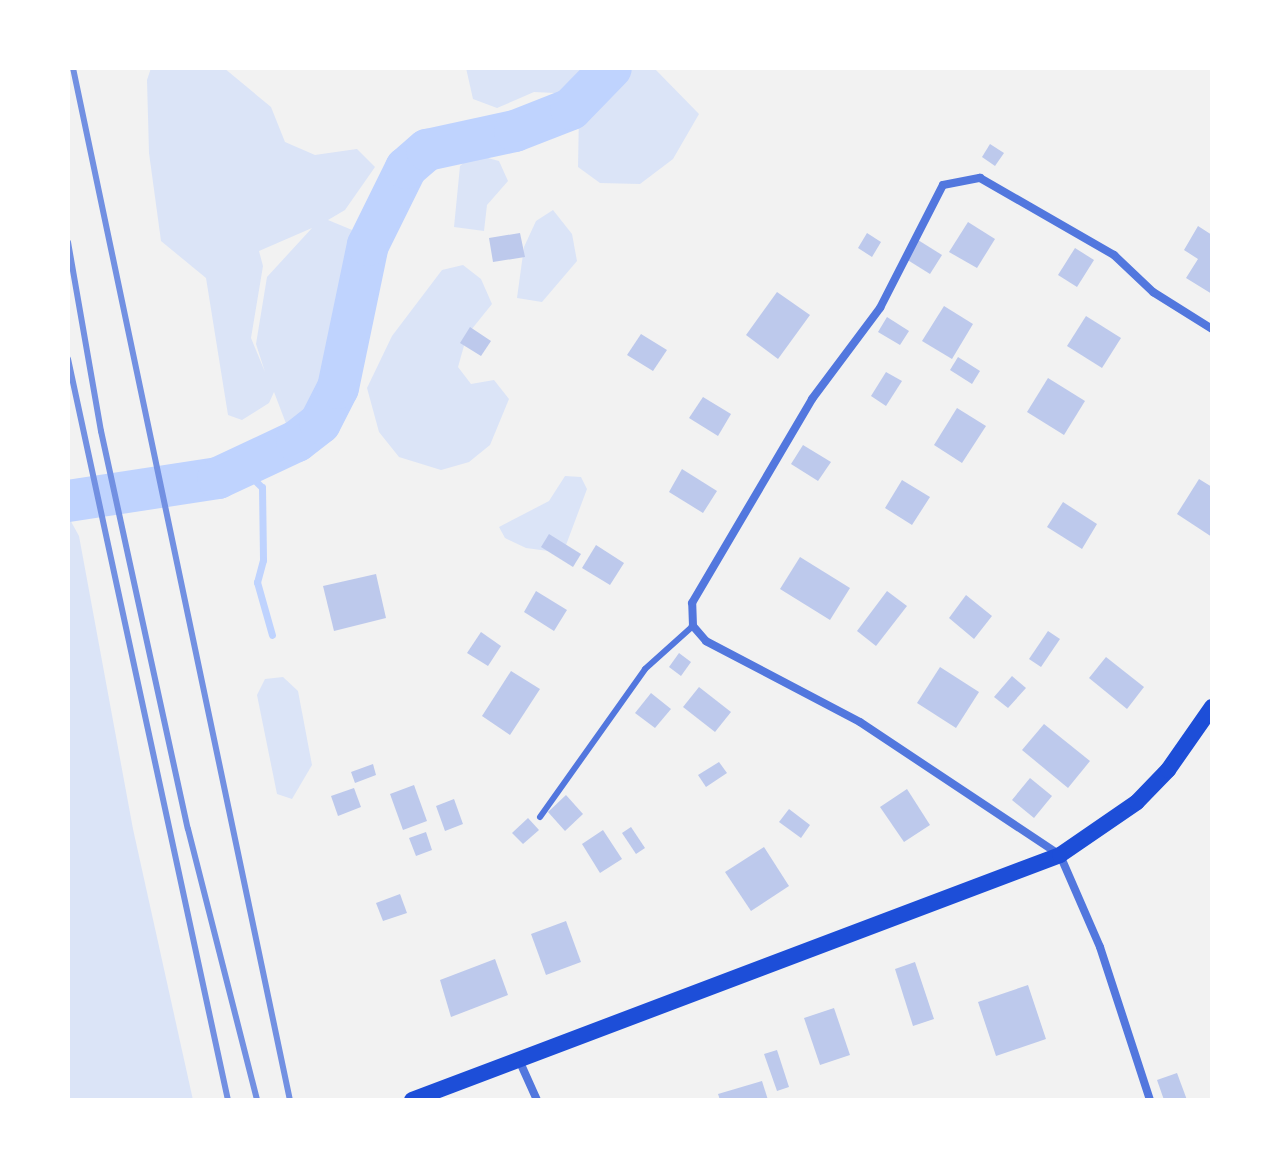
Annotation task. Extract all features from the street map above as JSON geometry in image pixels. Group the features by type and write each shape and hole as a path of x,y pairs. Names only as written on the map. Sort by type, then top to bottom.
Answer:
{"main road":[{"path":"412,1100 1060,855 1137,802 1168,770 1212,707"}],"street":[{"path":"1150,1100 1100,947 1060,855 860,722 706,641 693,626 692,603 812,399 880,308 943,185 980,178 1114,255 1153,292 1212,329"},
{"path":"519,1060 537,1100"}],"lane":[{"path":"540,817 645,669 693,626"}],"shaded area":[{"path":"151,68 224,68 271,107 285,142 315,155 357,149 375,167 345,210 328,220 357,232 321,410 290,434 274,392 269,403 242,420 228,415 206,278 161,241 149,153 147,80","holes":["312,228 267,277 256,344 265,372 251,338 263,266 259,251"]},
{"path":"466,68 654,68 699,114 673,159 640,184 600,183 578,167 579,113 555,93 534,92 497,108 473,99"},
{"path":"473,154 499,161 508,181 487,205 484,231 454,227 460,166"},
{"path":"553,210 572,234 577,261 542,302 517,298 524,247 536,221"},
{"path":"463,265 481,279 492,304 467,335 458,367 471,384 494,380 509,399 490,445 469,462 441,470 399,457 379,432 367,388 392,336 442,270"},
{"path":"565,476 581,477 587,489 563,553 526,548 505,538 499,527 549,501"},
{"path":"68,516 79,536 133,829 193,1100 68,1100"},
{"path":"283,677 298,691 312,765 292,799 277,794 257,695 265,679"}],"building":[{"path":"990,144 1004,153 995,166 982,157"},
{"path":"968,222 995,239 977,268 949,252"},
{"path":"1198,226 1212,235 1212,294 1186,278 1198,259 1184,250"},
{"path":"520,233 525,257 493,262 489,238"},
{"path":"867,233 881,242 872,257 858,248"},
{"path":"918,240 942,255 930,274 906,259"},
{"path":"1075,248 1094,260 1077,287 1058,275"},
{"path":"777,292 810,315 778,359 746,335"},
{"path":"944,306 973,324 952,359 922,341"},
{"path":"1086,316 1121,338 1102,368 1067,346"},
{"path":"887,317 909,331 900,345 878,332"},
{"path":"470,327 491,341 481,356 460,343"},
{"path":"641,334 667,350 653,371 627,355"},
{"path":"958,357 980,371 972,384 950,370"},
{"path":"886,372 902,381 886,406 871,396"},
{"path":"1048,378 1085,401 1064,435 1027,412"},
{"path":"703,397 731,414 718,436 689,418"},
{"path":"957,408 986,426 962,463 934,445"},
{"path":"803,445 831,462 818,481 791,464"},
{"path":"682,469 717,491 703,513 669,492"},
{"path":"1199,479 1212,487 1212,537 1177,514"},
{"path":"902,480 930,497 912,525 885,508"},
{"path":"1063,502 1097,524 1082,549 1047,527"},
{"path":"549,534 581,554 573,567 541,547"},
{"path":"596,545 624,563 610,585 582,568"},
{"path":"800,557 850,588 830,620 780,589"},
{"path":"376,574 386,618 334,631 323,586"},
{"path":"536,591 567,610 554,631 524,612"},
{"path":"887,591 907,606 876,646 857,631"},
{"path":"966,595 992,616 974,639 949,618"},
{"path":"1048,631 1060,639 1041,667 1029,659"},
{"path":"481,632 501,646 488,666 467,653"},
{"path":"679,653 691,662 681,676 669,667"},
{"path":"1106,657 1144,687 1127,709 1089,678"},
{"path":"940,667 979,692 956,728 917,703"},
{"path":"511,671 540,689 510,735 482,716"},
{"path":"1012,676 1026,688 1008,708 994,697"},
{"path":"699,687 731,712 715,732 683,707"},
{"path":"651,693 671,709 655,728 635,713"},
{"path":"1044,724 1090,761 1068,788 1022,750"},
{"path":"719,762 727,773 706,787 698,775"},
{"path":"373,764 376,775 355,783 351,772"},
{"path":"1030,778 1052,796 1034,818 1012,800"},
{"path":"414,785 427,821 403,830 390,794"},
{"path":"354,788 361,807 338,816 331,796"},
{"path":"907,789 930,825 904,842 880,807"},
{"path":"566,795 583,814 565,831 548,812"},
{"path":"454,799 463,824 445,831 436,806"},
{"path":"789,809 810,825 801,838 779,822"},
{"path":"528,818 539,830 523,844 512,833"},
{"path":"631,827 645,848 636,854 622,833"},
{"path":"603,830 622,859 600,873 582,844"},
{"path":"426,832 432,850 416,856 409,838"},
{"path":"764,847 789,886 751,911 725,872"},
{"path":"400,894 407,913 383,921 376,903"},
{"path":"566,921 581,962 546,975 531,934"},
{"path":"495,959 508,995 451,1017 440,980"},
{"path":"915,962 934,1019 913,1026 895,969"},
{"path":"1028,985 1046,1039 996,1056 978,1002"},
{"path":"834,1008 850,1055 820,1065 804,1018"},
{"path":"777,1050 789,1087 777,1091 764,1054"},
{"path":"1177,1073 1187,1100 1164,1100 1157,1080"},
{"path":"762,1081 768,1100 720,1100 718,1094"}],"waterway":[{"path":"68,501 218,478 297,441 320,423 338,388 368,245 406,168 427,150 515,131 571,109 611,68"},
{"path":"241,467 262,487 263,560 257,582 272,635"}],"railway":[{"path":"73,68 290,1100"},
{"path":"68,242 101,431 188,829 257,1100"},
{"path":"68,359 228,1100"}]}
